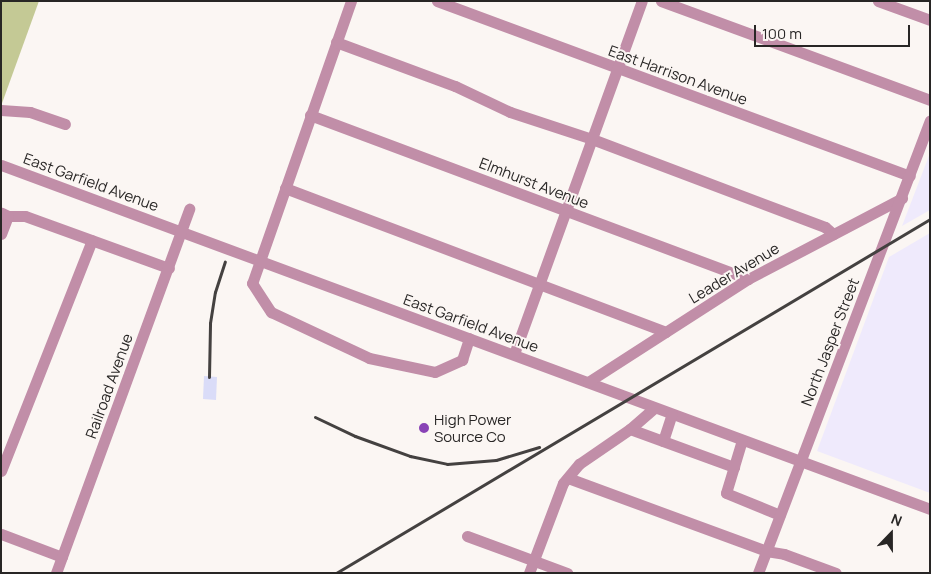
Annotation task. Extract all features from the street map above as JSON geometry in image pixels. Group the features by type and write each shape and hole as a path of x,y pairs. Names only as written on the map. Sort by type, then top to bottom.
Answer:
{"street":[{"path":"350,1 252,283 271,312 369,358 436,372 462,360 469,338"},
{"name":"East Harrison Avenue","path":"437,1 910,176"},
{"path":"514,354 642,1"},
{"path":"661,1 930,100"},
{"path":"878,1 930,20"},
{"path":"336,42 455,86 510,112 592,139 825,227 833,234"},
{"path":"1,110 30,112 64,124"},
{"name":"Elmhurst Avenue","path":"310,115 748,279"},
{"name":"North Jasper Street","path":"758,573 930,121"},
{"name":"East Garfield Avenue","path":"5,167 930,509"},
{"path":"285,188 666,332"},
{"name":"Leader Avenue","path":"588,382 748,279 902,198"},
{"name":"Railroad Avenue","path":"56,573 189,209"},
{"path":"1,234 5,215 25,216 168,268"},
{"path":"1,471 92,240"},
{"path":"529,573 563,483 580,464 630,429 654,408"},
{"path":"663,441 672,414"},
{"path":"630,429 734,467"},
{"path":"742,440 726,493 780,514"},
{"path":"568,478 766,551 784,554 836,573"},
{"path":"1,534 62,557"},
{"path":"467,536 567,573"}],"shaded area":[{"path":"930,153 930,210 902,226"},
{"path":"930,233 930,493 817,451 889,257"}],"green space":[{"path":"1,1 39,1 1,106"}],"building":[{"path":"204,376 217,377 216,400 203,399"}],"railway":[{"path":"336,573 930,219"},
{"path":"209,377 210,323 215,292 225,262"},
{"path":"315,417 355,436 410,456 447,464 496,460 539,447"}],"place":[{"name":"High Power Source Co","path":"424,428"}]}
